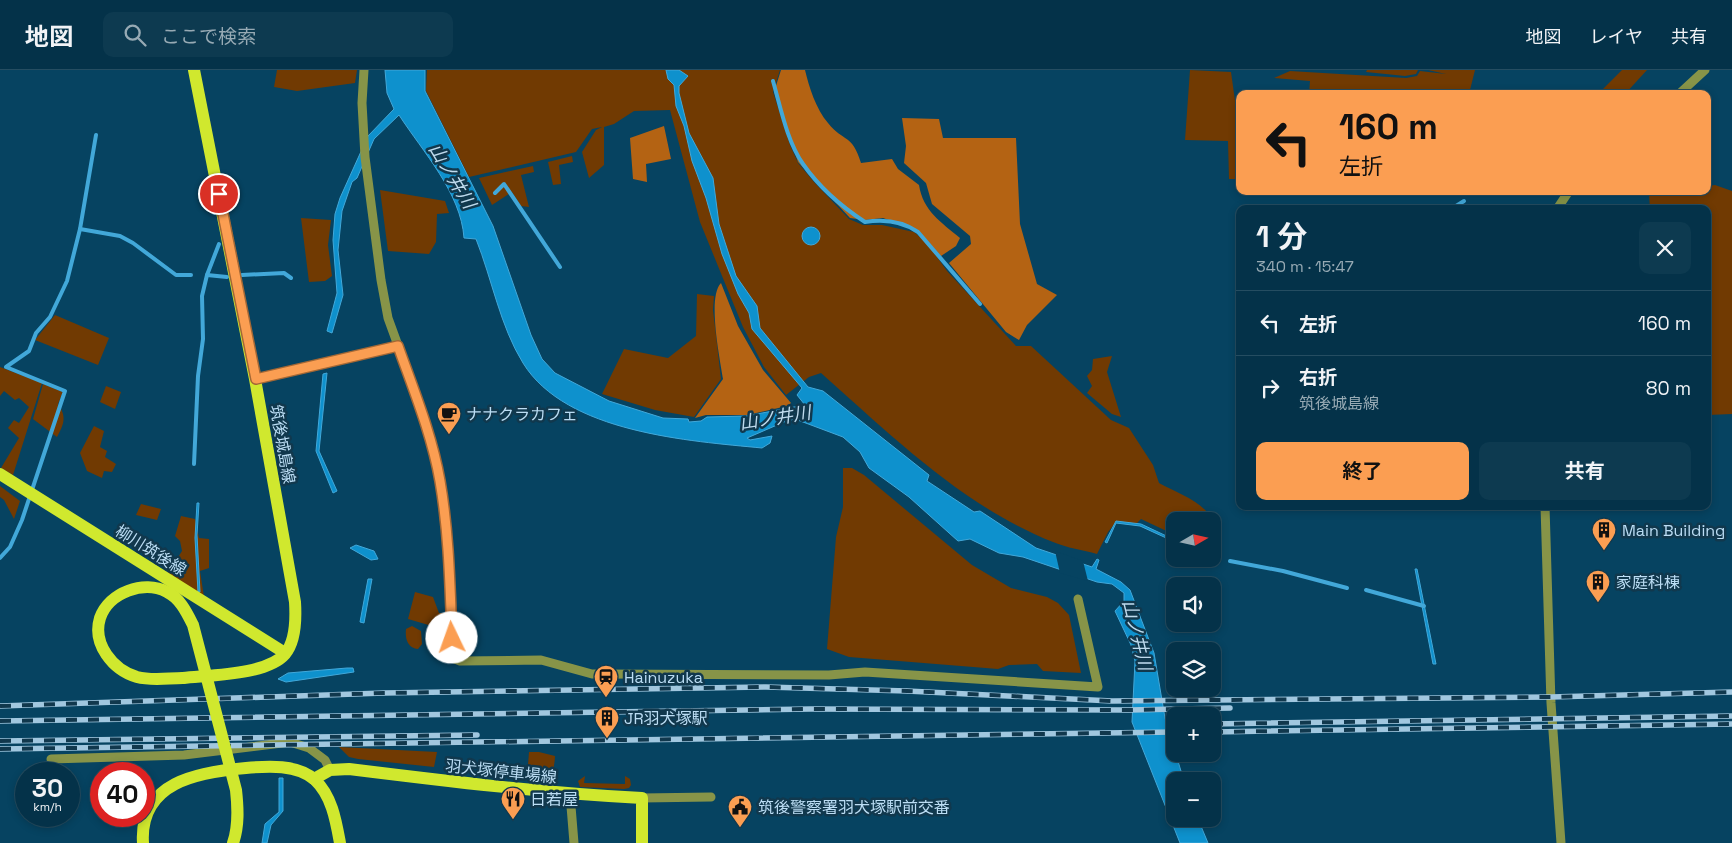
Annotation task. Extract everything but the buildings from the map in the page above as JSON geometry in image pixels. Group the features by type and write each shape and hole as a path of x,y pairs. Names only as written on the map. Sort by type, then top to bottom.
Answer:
{"main road":[{"name":"筑後城島線","path":"194,70 256,379 296,602 296,626 285,653"},
{"name":"柳川筑後線","path":"0,474 285,653"},
{"path":"232,843 236,834 238,812 236,790 193,625 182,605 168,592 151,587 133,589 117,596 100,618 98,633 110,661 137,677 183,678 244,671 269,665 285,653"},
{"path":"144,843 142,828 149,808 160,795 180,780 200,773 266,766 292,769 314,779 327,794 335,817 340,843"},
{"name":"羽犬塚停車場線","path":"314,779 330,770 348,769 471,785 642,798"},
{"path":"642,798 642,843"}],"street":[{"path":"364,70 362,103 368,189 388,318 423,414 440,480 448,544 453,653 455,659 460,661 541,660 592,674 829,675 865,672 1098,687 1078,599"},
{"path":"1682,90 1705,70"},
{"path":"256,379 398,346"},
{"path":"1546,510 1551,709 1561,843"},
{"path":"51,759 184,755 290,742 309,748 325,760 330,770"},
{"path":"570,794 574,843"},
{"path":"642,798 711,797"}],"shaded area":[{"path":"277,70 357,70 355,83 297,91 274,87"},
{"path":"427,70 780,70 773,92 790,145 798,163 849,219 863,225 882,225 914,232 927,243 947,271 1016,346 1031,346 1111,420 1129,428 1153,465 1159,483 1197,503 1206,512 1166,512 1166,531 1141,519 1135,525 1116,522 1108,532 1097,554 1064,546 1020,527 989,510 930,468 821,373 809,377 786,395 764,367 743,327 700,222 670,110 634,111 614,124 604,127 604,165 589,178 582,152 596,130 602,127 592,129 576,152 469,177 426,91"},
{"path":"781,70 805,70 811,91 820,111 834,129 851,142 858,153 861,163 892,159 898,169 919,185 924,202 934,215 960,238 956,246 941,256 918,230 883,218 865,220 850,218 798,162 774,92"},
{"path":"1190,70 1231,72 1236,108 1236,179 1229,179 1228,141 1185,140"},
{"path":"1367,70 1418,70 1416,74 1405,76 1366,72"},
{"path":"1428,70 1475,70 1470,90 1309,90 1310,81 1274,78 1290,71 1406,78 1417,76 1420,71 1446,74"},
{"path":"1622,70 1647,70 1629,90 1602,90"},
{"path":"902,118 939,119 943,138 1016,138 1020,224 1037,284 1057,295 1027,325 1019,340 1006,332 949,263 971,244 970,236 932,204 926,183 904,163 906,146"},
{"path":"664,126 671,159 646,164 647,182 633,179 630,138"},
{"path":"572,156 573,162 559,165 561,184 553,185 548,162"},
{"path":"533,166 534,172 521,175 529,207 521,206 512,192 492,205 479,178"},
{"path":"1715,185 1732,191 1732,414 1711,415 1711,205 1650,205 1649,195 1711,195 1711,186"},
{"path":"380,190 445,201 449,213 437,214 436,242 429,254 388,251"},
{"path":"301,218 331,220 328,245 332,276 325,281 309,282"},
{"path":"721,283 738,326 763,370 791,403 787,406 747,415 706,415 695,418 723,379 717,344 715,314 717,290"},
{"path":"697,294 714,296 713,310 721,379 694,417 655,410 602,394 624,349 668,358 696,336"},
{"path":"55,315 109,338 98,365 35,340"},
{"path":"1112,356 1107,372 1121,417 1112,414 1087,393 1092,386 1087,376 1092,370 1093,359"},
{"path":"0,367 42,383 13,475 1,468 19,438 8,428 14,420 19,423 29,407 19,398 15,400 4,391 0,396"},
{"path":"43,384 63,392 58,404 63,413 64,420 57,437 33,419"},
{"path":"106,386 121,392 115,409 100,402"},
{"path":"94,426 104,431 100,447 107,451 105,457 116,464 112,472 104,471 102,478 87,471 80,453"},
{"path":"843,468 852,468 864,475 972,565 1011,588 1047,597 1058,603 1069,615 1081,673 1043,671 1037,664 1009,665 998,669 849,657 827,649 836,537 843,507"},
{"path":"0,486 20,501 14,519 4,500 0,497"},
{"path":"141,504 161,509 157,520 136,515"},
{"path":"181,516 195,519 199,538 209,539 209,568 200,571 204,597 168,573 182,551 180,541 175,536"},
{"path":"415,592 433,597 439,613 445,613 448,636 444,646 440,649 434,651 436,636 432,626 408,619"},
{"path":"412,626 421,631 422,644 418,649 411,647 406,639 406,629"},
{"path":"339,747 437,752 434,767 358,759 349,757"},
{"path":"529,752 539,752 555,756 553,769 548,777 540,780 527,778"},
{"path":"585,776 584,783 625,784 625,776 630,779 631,785 629,788 624,789 580,787 578,781"}],"water":[{"name":"山ノ井川","path":"385,70 425,70 425,91 493,226 531,335 542,359 555,373 609,401 663,418 688,419 689,422 701,421 707,417 746,416 805,405 797,395 802,388 752,329 749,313 738,294 722,254 706,198 692,161 684,126 676,106 674,85 668,79 666,70 679,70 688,76 679,86 679,93 689,133 713,178 719,224 736,276 757,306 760,328 808,387 823,391 929,475 927,481 974,512 980,511 1036,548 1092,567 1097,559 1099,560 1096,569 1121,582 1130,590 1154,653 1166,721 1166,762 1178,762 1181,772 1166,772 1166,808 1132,722 1135,661 1131,645 1115,611 1124,601 1124,593 1112,584 1097,582 1023,557 999,553 970,539 958,541 909,497 869,468 860,452 843,437 795,419 747,438 750,440 772,436 770,443 762,448 700,442 632,429 599,419 568,405 543,386 523,363 508,334 476,239 464,238 456,205 448,189 399,115 374,139 357,178 352,182 342,211 338,250 343,295 332,333 327,331 337,293 333,240 335,214 340,198 368,136 394,109 387,93"},
{"path":"807,227 815,227 820,232 818,243 807,245 802,240 802,232"},
{"path":"327,373 319,451 337,491 333,493 316,451 323,374"},
{"path":"197,503 199,503 197,535 200,592 198,592 195,538"},
{"path":"1116,521 1141,524 1166,536 1166,538 1140,526 1116,523 1107,543 1105,542"},
{"path":"356,545 374,551 378,559 371,560 350,548"},
{"path":"1415,569 1417,569 1436,664 1433,664"},
{"path":"368,579 372,579 364,623 360,622"},
{"path":"353,668 354,672 286,682 278,679 288,673"},
{"path":"279,778 283,778 283,811 271,825 267,843 262,843 265,824 279,812"},
{"path":"1174,827 1201,827 1208,843 1180,843"}],"pier":[{"path":"1055,551 1083,561 1088,581 1060,573"}],"waterway":[{"path":"773,81 785,124 797,155 816,181 839,203 865,222 893,222 906,225 918,232 980,304"},
{"path":"0,558 10,547 22,520 65,391 6,367 29,351 36,333 50,317 67,281 80,229 96,135"},
{"path":"495,193 504,184 560,267"},
{"path":"210,191 214,213"},
{"path":"1458,205 1464,201"},
{"path":"80,229 120,236 133,243 176,275 191,275"},
{"path":"194,464 198,376 203,339 202,296 207,275 219,244"},
{"path":"242,275 284,273 291,278"},
{"path":"207,275 227,277"},
{"path":"1230,561 1283,571 1347,588"},
{"path":"1366,590 1424,606"}],"railway":[{"path":"0,706 384,693 766,687 907,691 1112,701 1551,697 1732,692"},
{"path":"0,721 811,709 1129,710 1230,708"},
{"path":"1221,724 1732,716"},
{"path":"1221,732 1732,724"},
{"path":"0,749 1166,732"},
{"path":"0,741 477,735"}],"place":[{"name":"ナナクラカフェ","path":"449,435"},
{"name":"Main Building","path":"1604,551"},
{"name":"家庭科棟","path":"1598,603"},
{"name":"Hainuzuka","path":"606,698"},
{"name":"JR羽犬塚駅","path":"607,739"},
{"name":"日若屋","path":"513,820"},
{"name":"筑後警察署羽犬塚駅前交番","path":"740,828"}],"route":[{"path":"219,194 256,379 398,346 423,414 440,480 448,544 452,638"}]}
